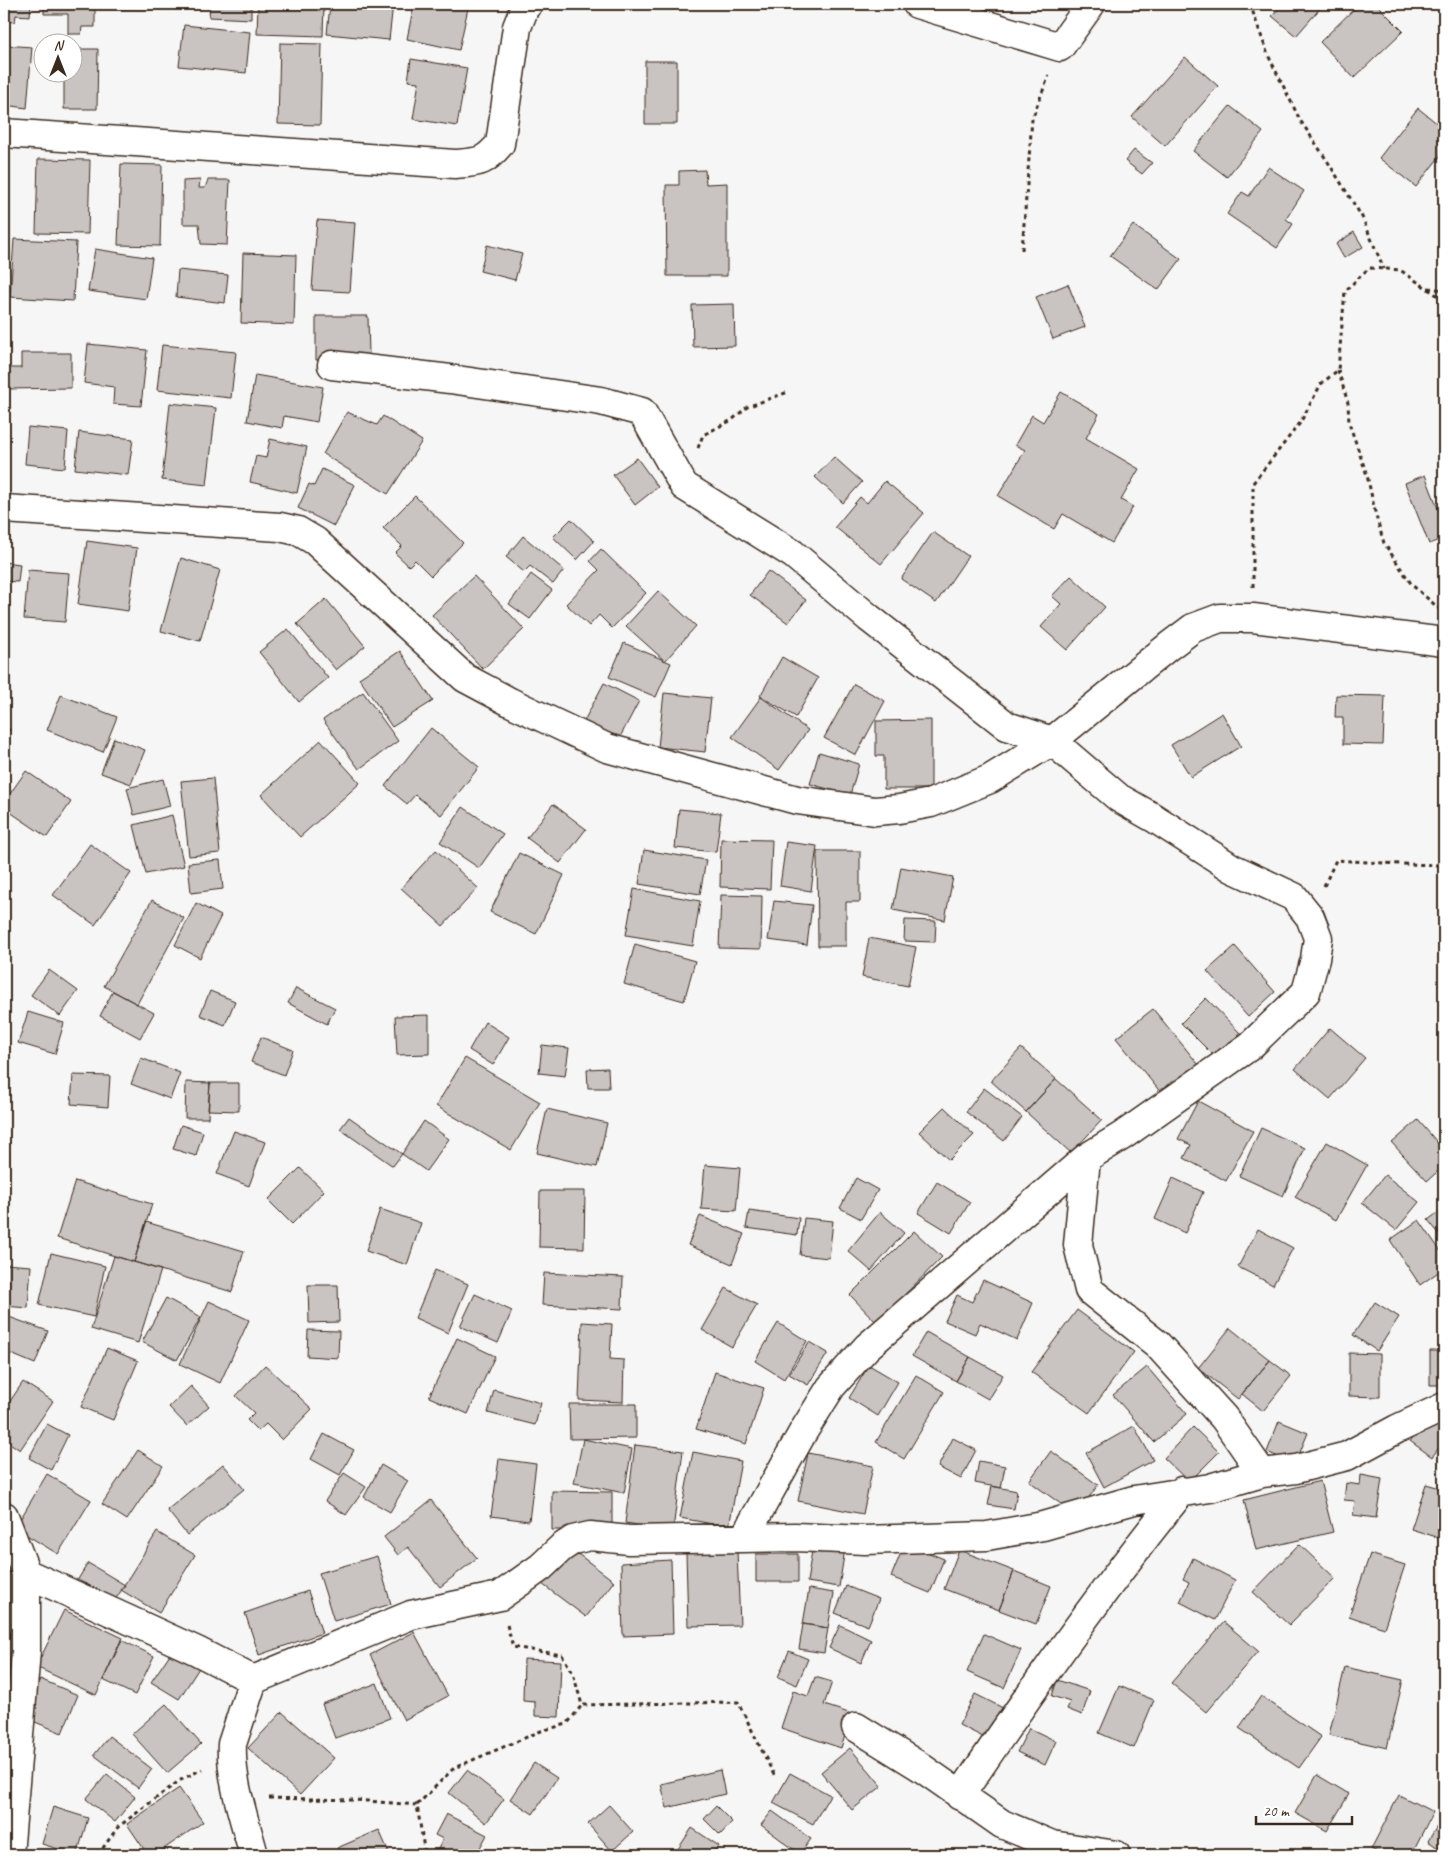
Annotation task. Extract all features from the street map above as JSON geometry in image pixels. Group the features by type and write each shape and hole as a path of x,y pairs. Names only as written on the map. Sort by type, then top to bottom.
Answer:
{"street":[{"path":"4,133 455,164 477,162 490,157 500,144 516,27 528,4"},
{"path":"917,4 1060,46 1092,4"},
{"path":"332,365 450,379 601,401 642,412 684,486 793,554 869,618 1008,726 1052,741 1119,798 1232,868 1294,898 1310,917 1318,938 1315,959 1306,992 1250,1046 1122,1136 1086,1158 867,1347 831,1387 803,1432 744,1538"},
{"path":"4,509 280,527 298,531 315,541 465,678 510,702 607,748 797,800 875,811 931,803 990,779 1052,741 1194,628 1220,618 1253,618 1444,642"},
{"path":"1086,1158 1078,1246 1089,1290 1157,1344 1224,1418 1262,1473"},
{"path":"254,1855 239,1798 232,1753 232,1744 253,1680 411,1615 500,1596 541,1567 561,1548 573,1540 590,1536 629,1540 795,1537 865,1540 987,1536 1043,1526 1134,1500 1210,1488 1262,1473 1296,1469 1347,1456 1405,1424 1444,1407"},
{"path":"960,1796 1013,1718 1127,1559 1182,1491"},
{"path":"4,1516 26,1573 26,1651 9,1855"},
{"path":"26,1573 197,1651 253,1680"},
{"path":"856,1727 919,1766 1002,1824 1052,1845 1116,1855"}],"path":[{"path":"1250,4 1268,55 1300,120 1362,217 1384,269"},
{"path":"1022,250 1032,119 1060,46"},
{"path":"1444,300 1400,270 1369,268 1345,291 1338,370 1348,402 1349,423 1366,475 1384,542 1412,585 1444,612"},
{"path":"1425,288 1444,290"},
{"path":"1253,618 1253,483 1300,423 1321,384 1338,370"},
{"path":"684,486 703,435 732,420 747,407 788,392"},
{"path":"1310,917 1336,860 1444,865"},
{"path":"500,1596 513,1647 562,1655 573,1673 582,1705"},
{"path":"239,1798 354,1800 417,1805 454,1768 541,1731 566,1724 582,1705 738,1702 775,1777"},
{"path":"98,1855 118,1827 179,1781 232,1753"},
{"path":"417,1805 425,1855"}],"building":[{"path":"4,4 31,4 30,16 16,15 15,22 4,21"},
{"path":"44,4 95,4 95,27 82,27 81,32 68,32 68,14 44,14"},
{"path":"112,4 156,4 156,8 113,9"},
{"path":"210,4 251,4 251,19 209,17"},
{"path":"258,4 324,4 323,36 257,34"},
{"path":"330,4 393,4 389,40 327,34"},
{"path":"414,4 448,4 468,8 459,50 407,39"},
{"path":"1283,4 1324,4 1296,36 1272,16"},
{"path":"1359,4 1376,4 1403,31 1354,78 1320,42"},
{"path":"184,25 250,32 246,73 179,66"},
{"path":"280,43 322,44 320,125 278,124"},
{"path":"4,45 32,47 27,108 4,105"},
{"path":"82,49 98,49 97,109 64,109 64,82 82,82"},
{"path":"1185,57 1218,86 1165,146 1132,117"},
{"path":"411,59 467,68 457,126 413,119 419,82 408,81"},
{"path":"645,61 677,61 677,124 645,124"},
{"path":"1230,106 1263,132 1227,177 1193,151"},
{"path":"1418,108 1444,129 1444,151 1416,187 1379,158"},
{"path":"1134,150 1152,163 1142,174 1125,161"},
{"path":"38,159 90,160 88,234 36,233"},
{"path":"121,164 162,165 160,246 118,245"},
{"path":"1268,167 1304,191 1286,219 1293,224 1277,248 1227,214 1242,192 1249,196"},
{"path":"705,170 706,184 727,183 727,276 667,276 666,185 679,185 679,171"},
{"path":"200,180 199,188 205,188 208,180 230,180 227,245 201,244 199,224 183,224 183,181"},
{"path":"317,220 355,223 350,292 312,290"},
{"path":"1133,225 1181,259 1158,290 1110,256"},
{"path":"1354,232 1363,247 1344,258 1336,244"},
{"path":"14,239 76,242 73,301 10,297"},
{"path":"4,244 9,245 6,305 4,305"},
{"path":"487,245 522,254 515,280 480,271"},
{"path":"95,249 152,258 146,299 88,291"},
{"path":"243,253 296,255 294,325 241,323"},
{"path":"178,270 228,275 225,303 176,297"},
{"path":"1068,284 1085,327 1053,339 1036,297"},
{"path":"734,304 735,346 693,347 692,305"},
{"path":"316,316 368,316 369,355 333,355 333,360 316,360"},
{"path":"88,344 147,350 141,406 113,404 114,387 84,383"},
{"path":"162,345 236,352 231,398 157,390"},
{"path":"21,353 71,353 71,388 7,389 7,368 21,368"},
{"path":"255,375 323,387 317,422 284,416 282,428 247,421"},
{"path":"1061,392 1099,414 1086,438 1139,469 1121,500 1133,507 1112,543 1063,514 1054,529 998,496 1025,450 1015,445 1032,415 1043,422"},
{"path":"170,403 216,408 207,485 162,480"},
{"path":"347,412 377,425 383,416 422,441 388,494 323,454"},
{"path":"28,427 68,431 65,468 25,464"},
{"path":"79,432 133,439 128,475 75,469"},
{"path":"270,439 307,447 297,493 250,482 256,456 266,458"},
{"path":"834,457 862,482 843,503 815,477"},
{"path":"637,458 658,487 635,505 613,475"},
{"path":"322,469 355,485 334,526 298,508 309,484 314,486"},
{"path":"1425,475 1444,524 1444,538 1429,544 1405,483"},
{"path":"885,481 924,513 881,564 835,527 860,497 867,503"},
{"path":"415,496 463,543 431,576 415,560 409,566 395,553 402,546 383,528"},
{"path":"571,519 594,541 577,560 553,537"},
{"path":"933,532 968,556 936,603 901,579"},
{"path":"523,536 564,570 553,584 530,566 524,572 506,557"},
{"path":"87,541 137,548 128,611 78,604"},
{"path":"601,549 646,593 612,628 599,615 589,626 566,604 599,570 590,561"},
{"path":"181,558 220,570 200,641 161,631"},
{"path":"4,562 20,564 18,582 4,581"},
{"path":"28,570 69,573 65,622 24,619"},
{"path":"768,571 806,600 788,623 750,595"},
{"path":"531,574 552,590 530,619 509,604"},
{"path":"474,576 524,629 483,669 432,615"},
{"path":"1071,576 1105,607 1067,650 1041,627 1061,604 1052,596"},
{"path":"658,591 696,626 665,661 626,626"},
{"path":"326,599 365,646 336,670 297,624"},
{"path":"288,629 328,678 299,702 259,652"},
{"path":"624,643 671,663 656,697 609,677"},
{"path":"400,651 433,701 392,727 359,678"},
{"path":"782,657 818,678 796,717 760,696"},
{"path":"604,683 639,701 619,739 584,721"},
{"path":"854,684 885,701 856,755 824,738"},
{"path":"363,692 398,741 359,769 323,720"},
{"path":"664,693 711,698 705,752 658,747"},
{"path":"61,695 117,717 103,752 47,730"},
{"path":"1336,695 1385,696 1383,745 1343,744 1343,717 1335,717"},
{"path":"761,697 808,730 779,770 732,737"},
{"path":"1222,713 1241,746 1191,777 1171,745"},
{"path":"931,720 931,789 884,789 884,756 876,756 876,721"},
{"path":"4,727 10,729 4,744"},
{"path":"431,728 479,767 441,815 415,795 407,804 385,786"},
{"path":"114,738 145,750 131,784 101,773"},
{"path":"321,740 360,783 300,837 261,795"},
{"path":"819,752 859,764 850,795 810,784"},
{"path":"26,771 71,802 47,837 4,808 4,802"},
{"path":"213,778 220,853 189,856 181,781"},
{"path":"163,779 170,806 134,815 127,788"},
{"path":"553,804 586,829 560,863 527,838"},
{"path":"463,807 503,834 479,868 440,842"},
{"path":"679,809 721,813 716,852 675,848"},
{"path":"172,815 184,866 146,874 134,825"},
{"path":"721,839 772,840 770,889 720,887"},
{"path":"786,842 817,846 811,891 780,886"},
{"path":"90,844 131,873 95,925 53,895"},
{"path":"436,850 478,888 443,926 401,888"},
{"path":"644,850 706,860 700,894 639,884"},
{"path":"817,851 860,851 860,902 846,902 846,946 818,946"},
{"path":"519,853 564,875 536,934 490,912"},
{"path":"220,860 223,889 191,893 188,863"},
{"path":"901,867 953,877 945,920 893,910"},
{"path":"634,889 700,901 693,946 626,935"},
{"path":"721,895 762,896 761,949 719,948"},
{"path":"152,900 184,918 137,1004 104,986"},
{"path":"774,901 812,905 807,945 768,940"},
{"path":"196,903 221,916 200,958 175,945"},
{"path":"905,920 936,921 935,942 904,941"},
{"path":"869,938 916,947 908,986 862,977"},
{"path":"635,944 695,961 684,1001 624,984"},
{"path":"1235,946 1275,992 1248,1017 1207,971"},
{"path":"49,970 78,991 60,1016 31,995"},
{"path":"296,988 335,1008 327,1024 288,1003"},
{"path":"113,991 154,1013 140,1038 100,1016"},
{"path":"210,991 235,1001 225,1025 200,1015"},
{"path":"1206,998 1240,1033 1216,1058 1181,1023"},
{"path":"1153,1009 1199,1065 1162,1094 1116,1038"},
{"path":"28,1012 64,1023 55,1054 18,1043"},
{"path":"429,1015 429,1054 397,1055 395,1016"},
{"path":"485,1022 509,1037 493,1065 469,1050"},
{"path":"1330,1028 1365,1058 1330,1099 1295,1069"},
{"path":"261,1037 293,1050 284,1075 251,1062"},
{"path":"542,1045 569,1048 565,1076 539,1073"},
{"path":"1021,1048 1056,1079 1026,1112 991,1081"},
{"path":"141,1058 180,1073 170,1099 131,1084"},
{"path":"465,1058 540,1102 511,1150 436,1106"},
{"path":"608,1068 609,1088 588,1088 587,1069"},
{"path":"73,1075 110,1076 108,1107 71,1104"},
{"path":"1056,1079 1102,1120 1071,1153 1026,1112"},
{"path":"186,1082 210,1083 208,1118 185,1118"},
{"path":"210,1083 239,1083 239,1111 208,1110"},
{"path":"984,1088 1022,1117 1004,1141 966,1112"},
{"path":"1198,1101 1253,1131 1226,1181 1184,1158 1191,1145 1178,1139"},
{"path":"944,1107 974,1135 949,1160 919,1132"},
{"path":"547,1109 607,1123 597,1167 537,1153"},
{"path":"349,1117 402,1154 393,1166 340,1129"},
{"path":"1418,1120 1444,1150 1444,1166 1427,1181 1392,1143"},
{"path":"424,1121 449,1139 426,1171 402,1154"},
{"path":"181,1125 203,1132 196,1156 173,1149"},
{"path":"1261,1128 1305,1148 1283,1196 1239,1176"},
{"path":"234,1131 265,1142 249,1186 217,1174"},
{"path":"1327,1142 1367,1165 1336,1220 1295,1197"},
{"path":"705,1165 740,1168 736,1211 701,1209"},
{"path":"300,1168 324,1191 292,1224 268,1200"},
{"path":"1385,1175 1419,1202 1396,1230 1362,1203"},
{"path":"856,1178 878,1190 861,1219 840,1208"},
{"path":"1173,1178 1203,1192 1185,1233 1155,1219"},
{"path":"75,1181 152,1204 134,1262 57,1238"},
{"path":"937,1182 970,1202 951,1233 918,1213"},
{"path":"540,1191 585,1191 584,1248 539,1247"},
{"path":"1444,1208 1444,1240 1428,1220"},
{"path":"380,1209 421,1223 407,1265 366,1251"},
{"path":"749,1211 799,1218 797,1235 746,1228"},
{"path":"880,1212 904,1233 871,1271 848,1251"},
{"path":"700,1216 744,1234 732,1264 688,1245"},
{"path":"804,1218 833,1221 829,1258 800,1255"},
{"path":"1419,1220 1444,1256 1444,1268 1420,1285 1390,1240"},
{"path":"146,1222 244,1251 232,1292 134,1262"},
{"path":"1258,1229 1293,1248 1273,1285 1238,1267"},
{"path":"914,1231 942,1257 877,1323 850,1295"},
{"path":"51,1253 105,1266 94,1317 39,1305"},
{"path":"114,1256 161,1270 138,1343 91,1329"},
{"path":"4,1264 31,1266 28,1308 4,1306"},
{"path":"435,1270 468,1284 448,1333 415,1318"},
{"path":"544,1273 623,1277 622,1309 542,1305"},
{"path":"983,1280 1033,1303 1017,1340 980,1323 975,1334 945,1321 957,1295 972,1302"},
{"path":"308,1285 338,1285 339,1322 309,1323"},
{"path":"726,1288 757,1305 732,1347 702,1330"},
{"path":"475,1294 512,1311 498,1343 460,1326"},
{"path":"166,1298 201,1317 177,1360 142,1342"},
{"path":"209,1301 249,1320 220,1383 180,1364"},
{"path":"1375,1302 1399,1317 1377,1351 1353,1335"},
{"path":"1077,1310 1134,1352 1089,1413 1031,1372"},
{"path":"9,1317 48,1331 35,1364 4,1351 4,1331"},
{"path":"582,1322 612,1324 610,1359 624,1360 623,1402 579,1400"},
{"path":"778,1323 807,1341 784,1379 755,1361"},
{"path":"1230,1328 1270,1360 1238,1399 1198,1368"},
{"path":"308,1330 339,1331 338,1358 307,1356"},
{"path":"926,1332 970,1357 956,1381 912,1356"},
{"path":"457,1338 495,1356 468,1414 429,1397"},
{"path":"809,1342 828,1353 808,1385 789,1374"},
{"path":"107,1348 138,1361 113,1420 81,1407"},
{"path":"1430,1351 1444,1351 1444,1385 1430,1385"},
{"path":"1349,1353 1380,1354 1380,1397 1349,1396"},
{"path":"970,1357 1003,1375 988,1399 956,1381"},
{"path":"1270,1360 1291,1376 1263,1411 1242,1394"},
{"path":"265,1365 312,1409 282,1440 266,1424 258,1431 247,1420 254,1413 236,1396"},
{"path":"869,1365 898,1382 878,1416 849,1398"},
{"path":"1147,1367 1187,1414 1154,1442 1113,1395"},
{"path":"715,1372 764,1388 746,1444 696,1429"},
{"path":"916,1375 944,1392 904,1459 876,1442"},
{"path":"23,1382 53,1401 20,1450 4,1439 4,1410"},
{"path":"191,1386 209,1406 187,1426 169,1407"},
{"path":"494,1390 541,1403 535,1425 488,1413"},
{"path":"569,1404 636,1404 636,1438 570,1439"},
{"path":"1429,1416 1444,1427 1444,1441 1432,1457 1410,1441"},
{"path":"1279,1421 1308,1433 1295,1464 1267,1452"},
{"path":"47,1424 68,1435 51,1470 29,1458"},
{"path":"1134,1426 1153,1460 1104,1487 1086,1453"},
{"path":"1193,1427 1219,1452 1189,1482 1164,1458"},
{"path":"324,1434 354,1450 340,1475 311,1459"},
{"path":"953,1438 976,1450 961,1479 938,1467"},
{"path":"583,1439 632,1449 624,1493 574,1483"},
{"path":"635,1445 683,1451 673,1530 625,1523"},
{"path":"138,1450 163,1466 127,1520 102,1504"},
{"path":"1051,1451 1098,1485 1076,1515 1029,1481"},
{"path":"693,1452 741,1461 729,1527 680,1518"},
{"path":"808,1453 873,1466 863,1514 798,1501"},
{"path":"499,1459 536,1464 529,1521 491,1516"},
{"path":"979,1461 1005,1466 1001,1488 975,1483"},
{"path":"223,1464 244,1489 187,1535 167,1510"},
{"path":"381,1465 408,1481 390,1512 364,1497"},
{"path":"344,1473 366,1487 346,1515 325,1501"},
{"path":"47,1474 91,1500 58,1554 15,1528"},
{"path":"1361,1475 1382,1479 1376,1518 1353,1515 1355,1501 1344,1500 1346,1483 1360,1485"},
{"path":"1320,1481 1333,1532 1256,1550 1244,1500"},
{"path":"1426,1484 1444,1489 1443,1539 1411,1529"},
{"path":"992,1486 1017,1491 1014,1509 988,1505"},
{"path":"552,1491 612,1492 612,1530 552,1530"},
{"path":"431,1500 477,1558 440,1587 408,1547 398,1555 384,1537"},
{"path":"157,1532 195,1555 159,1613 121,1590"},
{"path":"905,1543 944,1559 930,1593 891,1577"},
{"path":"813,1544 845,1549 839,1587 807,1582"},
{"path":"1299,1544 1335,1578 1289,1625 1253,1592"},
{"path":"570,1548 614,1581 586,1617 542,1584"},
{"path":"959,1550 1014,1571 999,1610 944,1589"},
{"path":"737,1551 740,1625 688,1626 686,1553"},
{"path":"756,1554 798,1554 798,1582 756,1582"},
{"path":"1370,1554 1405,1565 1384,1628 1349,1616"},
{"path":"377,1556 391,1604 334,1621 319,1573"},
{"path":"1193,1558 1235,1580 1215,1620 1180,1602 1189,1582 1183,1579"},
{"path":"671,1560 673,1634 623,1636 621,1563"},
{"path":"88,1563 125,1585 113,1603 77,1581"},
{"path":"1014,1571 1051,1586 1036,1624 999,1610"},
{"path":"846,1586 879,1599 868,1626 835,1613"},
{"path":"809,1589 834,1593 828,1628 803,1624"},
{"path":"308,1591 322,1633 259,1655 245,1613"},
{"path":"64,1610 123,1638 96,1695 36,1667"},
{"path":"1224,1622 1258,1651 1206,1712 1171,1683"},
{"path":"803,1624 828,1628 824,1653 799,1649"},
{"path":"840,1625 871,1640 861,1663 829,1648"},
{"path":"414,1632 448,1696 404,1720 370,1655"},
{"path":"984,1634 1021,1650 1004,1688 967,1672"},
{"path":"121,1640 154,1656 135,1695 103,1680"},
{"path":"172,1651 199,1668 179,1699 151,1682"},
{"path":"789,1651 808,1659 797,1685 778,1677"},
{"path":"524,1659 561,1661 559,1717 535,1716 535,1702 523,1701"},
{"path":"1345,1667 1403,1680 1387,1748 1329,1735"},
{"path":"815,1677 832,1682 824,1705 852,1714 841,1748 781,1728 793,1691 808,1696"},
{"path":"40,1679 78,1695 62,1733 23,1717"},
{"path":"1057,1680 1090,1691 1082,1715 1067,1709 1070,1702 1052,1696"},
{"path":"377,1683 390,1718 335,1738 322,1704"},
{"path":"1119,1686 1154,1700 1134,1748 1099,1733"},
{"path":"975,1694 1003,1708 987,1739 959,1725"},
{"path":"1261,1696 1321,1737 1299,1768 1239,1728"},
{"path":"166,1704 201,1744 167,1773 132,1734"},
{"path":"282,1712 334,1758 300,1795 248,1748"},
{"path":"1029,1728 1056,1741 1045,1765 1017,1752"},
{"path":"109,1736 152,1769 138,1788 94,1755"},
{"path":"850,1748 882,1786 852,1810 821,1772"},
{"path":"534,1763 557,1778 533,1814 510,1799"},
{"path":"467,1770 504,1799 486,1823 449,1793"},
{"path":"720,1770 725,1794 667,1808 661,1784"},
{"path":"790,1773 830,1795 813,1824 773,1803"},
{"path":"107,1774 135,1797 115,1822 86,1799"},
{"path":"1317,1775 1349,1794 1327,1831 1295,1813"},
{"path":"179,1788 203,1822 155,1855 148,1855 127,1824"},
{"path":"1399,1795 1433,1812 1411,1855 1383,1855 1371,1849"},
{"path":"609,1805 633,1832 612,1851 588,1824"},
{"path":"716,1806 732,1822 720,1835 704,1819"},
{"path":"53,1807 88,1818 77,1855 42,1844"},
{"path":"772,1811 811,1839 800,1854 761,1825"},
{"path":"446,1814 487,1835 476,1855 435,1855 443,1839 435,1835"},
{"path":"1444,1815 1444,1852 1428,1841"},
{"path":"692,1828 719,1846 713,1855 674,1855"},
{"path":"379,1830 390,1855 341,1855 337,1848"},
{"path":"630,1848 637,1855 623,1855"}]}
